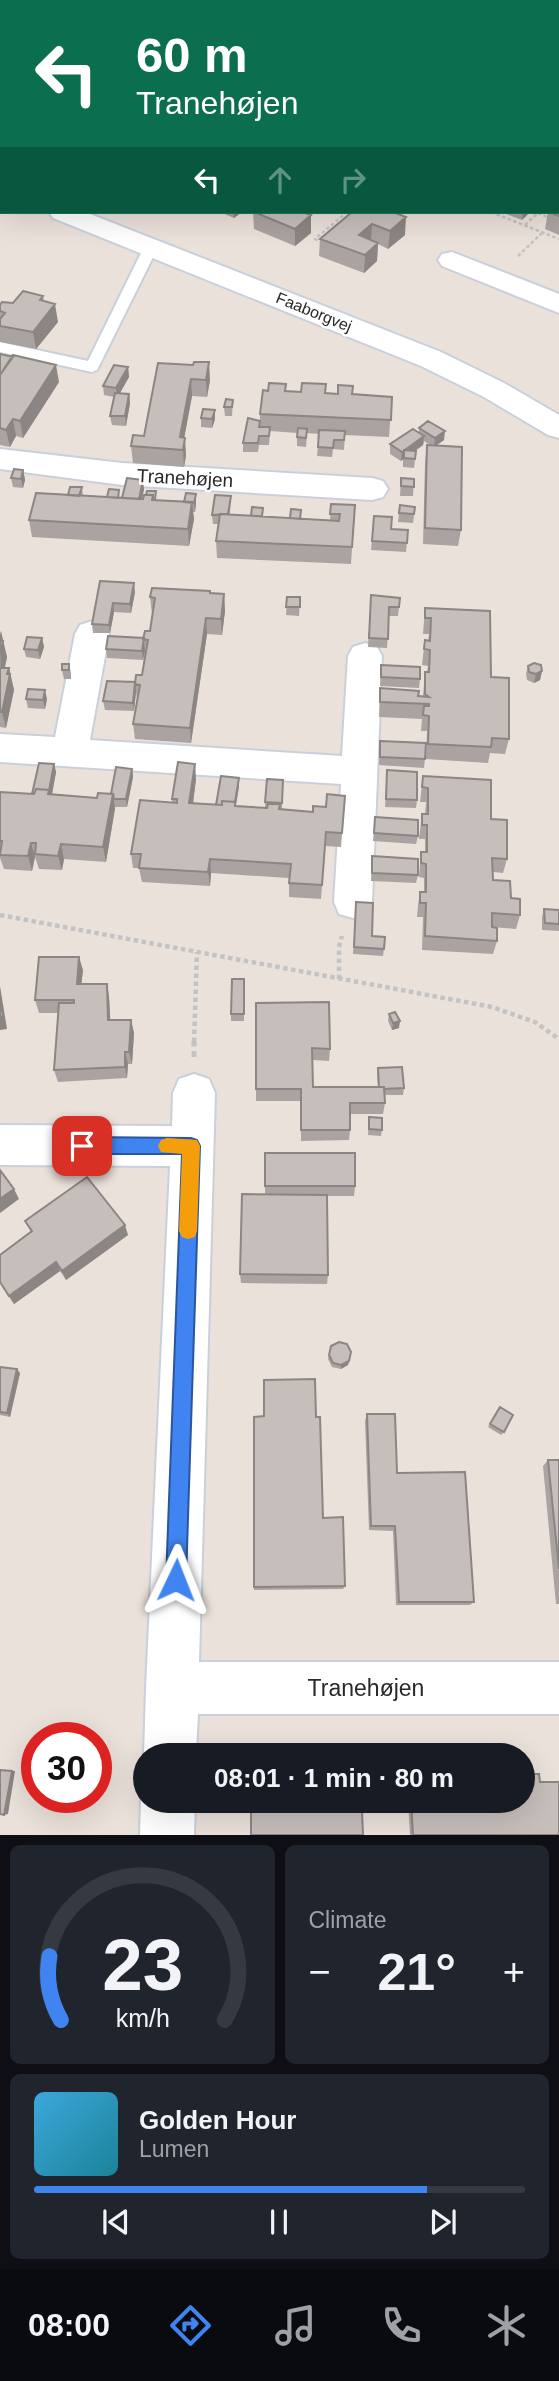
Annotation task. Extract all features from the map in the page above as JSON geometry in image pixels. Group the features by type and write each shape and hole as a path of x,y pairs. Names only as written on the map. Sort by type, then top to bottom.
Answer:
{"street":[{"name":"Faaborgvej","path":"67,214 431,359 494,390 559,428"},
{"path":"452,260 559,304"},
{"name":"Tranehøjen","path":"0,459 122,474 372,489"},
{"path":"70,752 92,634"},
{"path":"353,902 365,656"},
{"path":"0,748 359,771"},
{"path":"170,1743 194,1093"},
{"path":"0,1145 191,1146"},
{"name":"Tranehøjen","path":"172,1688 559,1688"},
{"path":"167,1835 168,1813"}],"lane":[{"path":"0,347 92,367 151,247"}],"path":[{"path":"256,214 259,216"},
{"path":"324,243 315,239 344,214"},
{"path":"346,214 352,219"},
{"path":"525,225 536,214"},
{"path":"542,214 547,217"},
{"path":"494,219 499,215 559,239"},
{"path":"339,979 339,947 353,902"},
{"path":"0,915 492,1007 535,1023 559,1039"},
{"path":"194,1093 197,952"}],"building":[{"path":"259,214 311,215 295,229"},
{"path":"350,214 398,214 406,217 390,231 372,224 359,235 378,243 365,255 320,239"},
{"path":"23,291 43,296 40,300 55,304 33,332 0,326 0,319 5,313 0,311 0,305 2,302 13,303"},
{"path":"0,354 13,357 0,375"},
{"path":"13,355 56,365 20,421 13,419 6,430 0,428 0,375"},
{"path":"194,362 209,362 206,380 191,379 180,437 185,438 183,450 131,446 133,435 144,436 158,363 193,365"},
{"path":"114,365 128,367 116,388 103,386"},
{"path":"269,383 286,384 285,391 301,392 302,383 326,384 325,393 338,394 338,385 353,386 352,394 392,397 391,420 260,414 263,390 268,391"},
{"path":"115,393 129,394 125,416 110,416"},
{"path":"226,399 233,400 232,407 224,407"},
{"path":"203,409 215,410 212,419 201,418"},
{"path":"248,418 260,421 259,427 270,427 269,436 259,436 258,443 243,443"},
{"path":"428,421 445,431 435,438 419,428"},
{"path":"298,428 307,429 306,438 297,437"},
{"path":"413,429 424,436 402,452 390,444"},
{"path":"319,430 345,431 344,440 334,440 333,448 318,447"},
{"path":"427,445 462,447 461,530 425,528"},
{"path":"404,450 416,451 415,459 404,458"},
{"path":"14,469 23,470 21,479 11,478"},
{"path":"127,478 143,480 139,499 122,498"},
{"path":"401,478 414,479 414,487 401,486"},
{"path":"70,487 82,487 79,496 68,495"},
{"path":"109,489 119,490 118,498 107,497"},
{"path":"147,491 156,491 155,500 153,495 146,495"},
{"path":"36,493 143,499 144,495 153,495 152,500 192,502 188,529 29,520"},
{"path":"186,493 196,494 194,503 184,502"},
{"path":"215,495 231,496 228,514 212,515"},
{"path":"331,504 355,505 352,547 216,541 220,514 339,521 340,514 330,514"},
{"path":"400,505 415,507 414,514 399,513"},
{"path":"252,507 263,508 262,516 251,516"},
{"path":"291,509 301,510 300,519 290,518"},
{"path":"374,516 392,517 391,529 408,530 407,543 372,541"},
{"path":"100,581 134,583 130,604 113,603 109,625 92,624"},
{"path":"152,588 224,594 221,619 206,618 190,728 133,724 140,685 135,684 136,675 142,675 148,640 143,639 145,631 150,631 155,598 150,597"},
{"path":"371,595 400,598 399,607 389,607 388,639 369,638"},
{"path":"287,597 300,597 300,607 286,607"},
{"path":"425,608 490,611 491,677 509,678 509,739 492,738 491,747 428,744 429,716 423,715 424,706 429,704 380,702 380,688 419,691 418,696 429,697 425,694 425,672 429,672 430,650 424,649 425,640 430,641 431,618 425,618"},
{"path":"108,636 144,638 142,651 106,649"},
{"path":"27,637 42,638 38,650 24,649"},
{"path":"534,663 541,665 542,671 536,674 529,672 528,666"},
{"path":"62,664 69,664 69,670 62,670"},
{"path":"381,665 420,667 420,679 381,677"},
{"path":"0,668 9,668 7,674 10,674 2,712 0,712"},
{"path":"107,681 135,682 133,703 103,701"},
{"path":"28,689 45,690 43,700 26,699"},
{"path":"380,741 426,743 425,759 380,757"},
{"path":"178,762 195,764 189,803 222,805 222,801 235,802 235,806 267,808 268,804 280,804 279,809 313,812 313,806 326,807 327,794 345,796 342,833 326,832 322,885 289,883 291,864 210,859 208,872 139,868 141,854 131,854 140,800 177,803 177,799 172,799"},
{"path":"39,763 54,764 49,791 36,789 32,794"},
{"path":"116,767 132,769 126,799 114,799 111,794"},
{"path":"387,770 417,772 417,800 386,799"},
{"path":"221,776 239,778 235,802 222,801 222,805 216,805"},
{"path":"423,776 491,780 491,819 507,820 507,859 492,858 493,880 510,881 511,898 520,899 520,915 492,913 492,927 497,928 497,941 425,936 426,903 420,903 420,892 426,892 426,864 421,863 421,852 427,852 427,825 422,825 422,814 428,814 428,788 422,787"},
{"path":"267,779 283,780 282,803 265,802"},
{"path":"36,789 49,790 48,794 97,798 98,793 113,794 103,847 61,844 58,856 35,854 36,843 31,843 28,856 0,855 0,792 34,794"},
{"path":"375,817 418,820 418,836 374,833"},
{"path":"372,856 418,859 418,875 372,873"},
{"path":"356,902 373,903 372,936 385,937 384,949 354,947"},
{"path":"544,909 559,910 559,924 545,923"},
{"path":"39,957 79,957 77,984 107,984 108,1020 131,1020 125,1067 54,1070 59,1003 74,1003 74,1000 35,1000"},
{"path":"232,979 244,979 244,1014 231,1014"},
{"path":"329,1002 330,1049 312,1048 313,1087 384,1087 385,1103 350,1103 350,1130 301,1130 301,1089 256,1089 256,1003"},
{"path":"395,1012 400,1021 393,1023 389,1014"},
{"path":"402,1067 404,1088 379,1087 378,1068"},
{"path":"369,1117 382,1118 382,1130 369,1129"},
{"path":"265,1153 355,1153 355,1186 265,1186"},
{"path":"0,1170 14,1189 0,1199"},
{"path":"87,1177 125,1225 62,1271 56,1262 9,1296 0,1282 0,1255 32,1231 25,1221"},
{"path":"242,1194 327,1195 328,1275 240,1274"},
{"path":"339,1342 347,1344 351,1352 349,1361 341,1365 333,1363 329,1355 331,1346"},
{"path":"0,1367 17,1369 7,1413 0,1412"},
{"path":"315,1379 316,1417 320,1417 323,1518 343,1517 345,1586 254,1587 254,1417 264,1416 264,1380"},
{"path":"500,1407 513,1415 504,1432 490,1424"},
{"path":"367,1414 395,1414 397,1473 465,1472 474,1602 399,1602 395,1526 371,1526"},
{"path":"548,1460 559,1460 559,1569"},
{"path":"0,1770 12,1771 4,1815 0,1814"},
{"path":"535,1774 539,1774 540,1782 559,1782 559,1835 413,1835 412,1813 535,1813"},
{"path":"251,1813 362,1813 363,1835 251,1835"}],"slow traffic":[{"path":"167,1146 191,1146 188,1231"}],"route":[{"path":"82,1146 191,1146 176,1580"}]}
